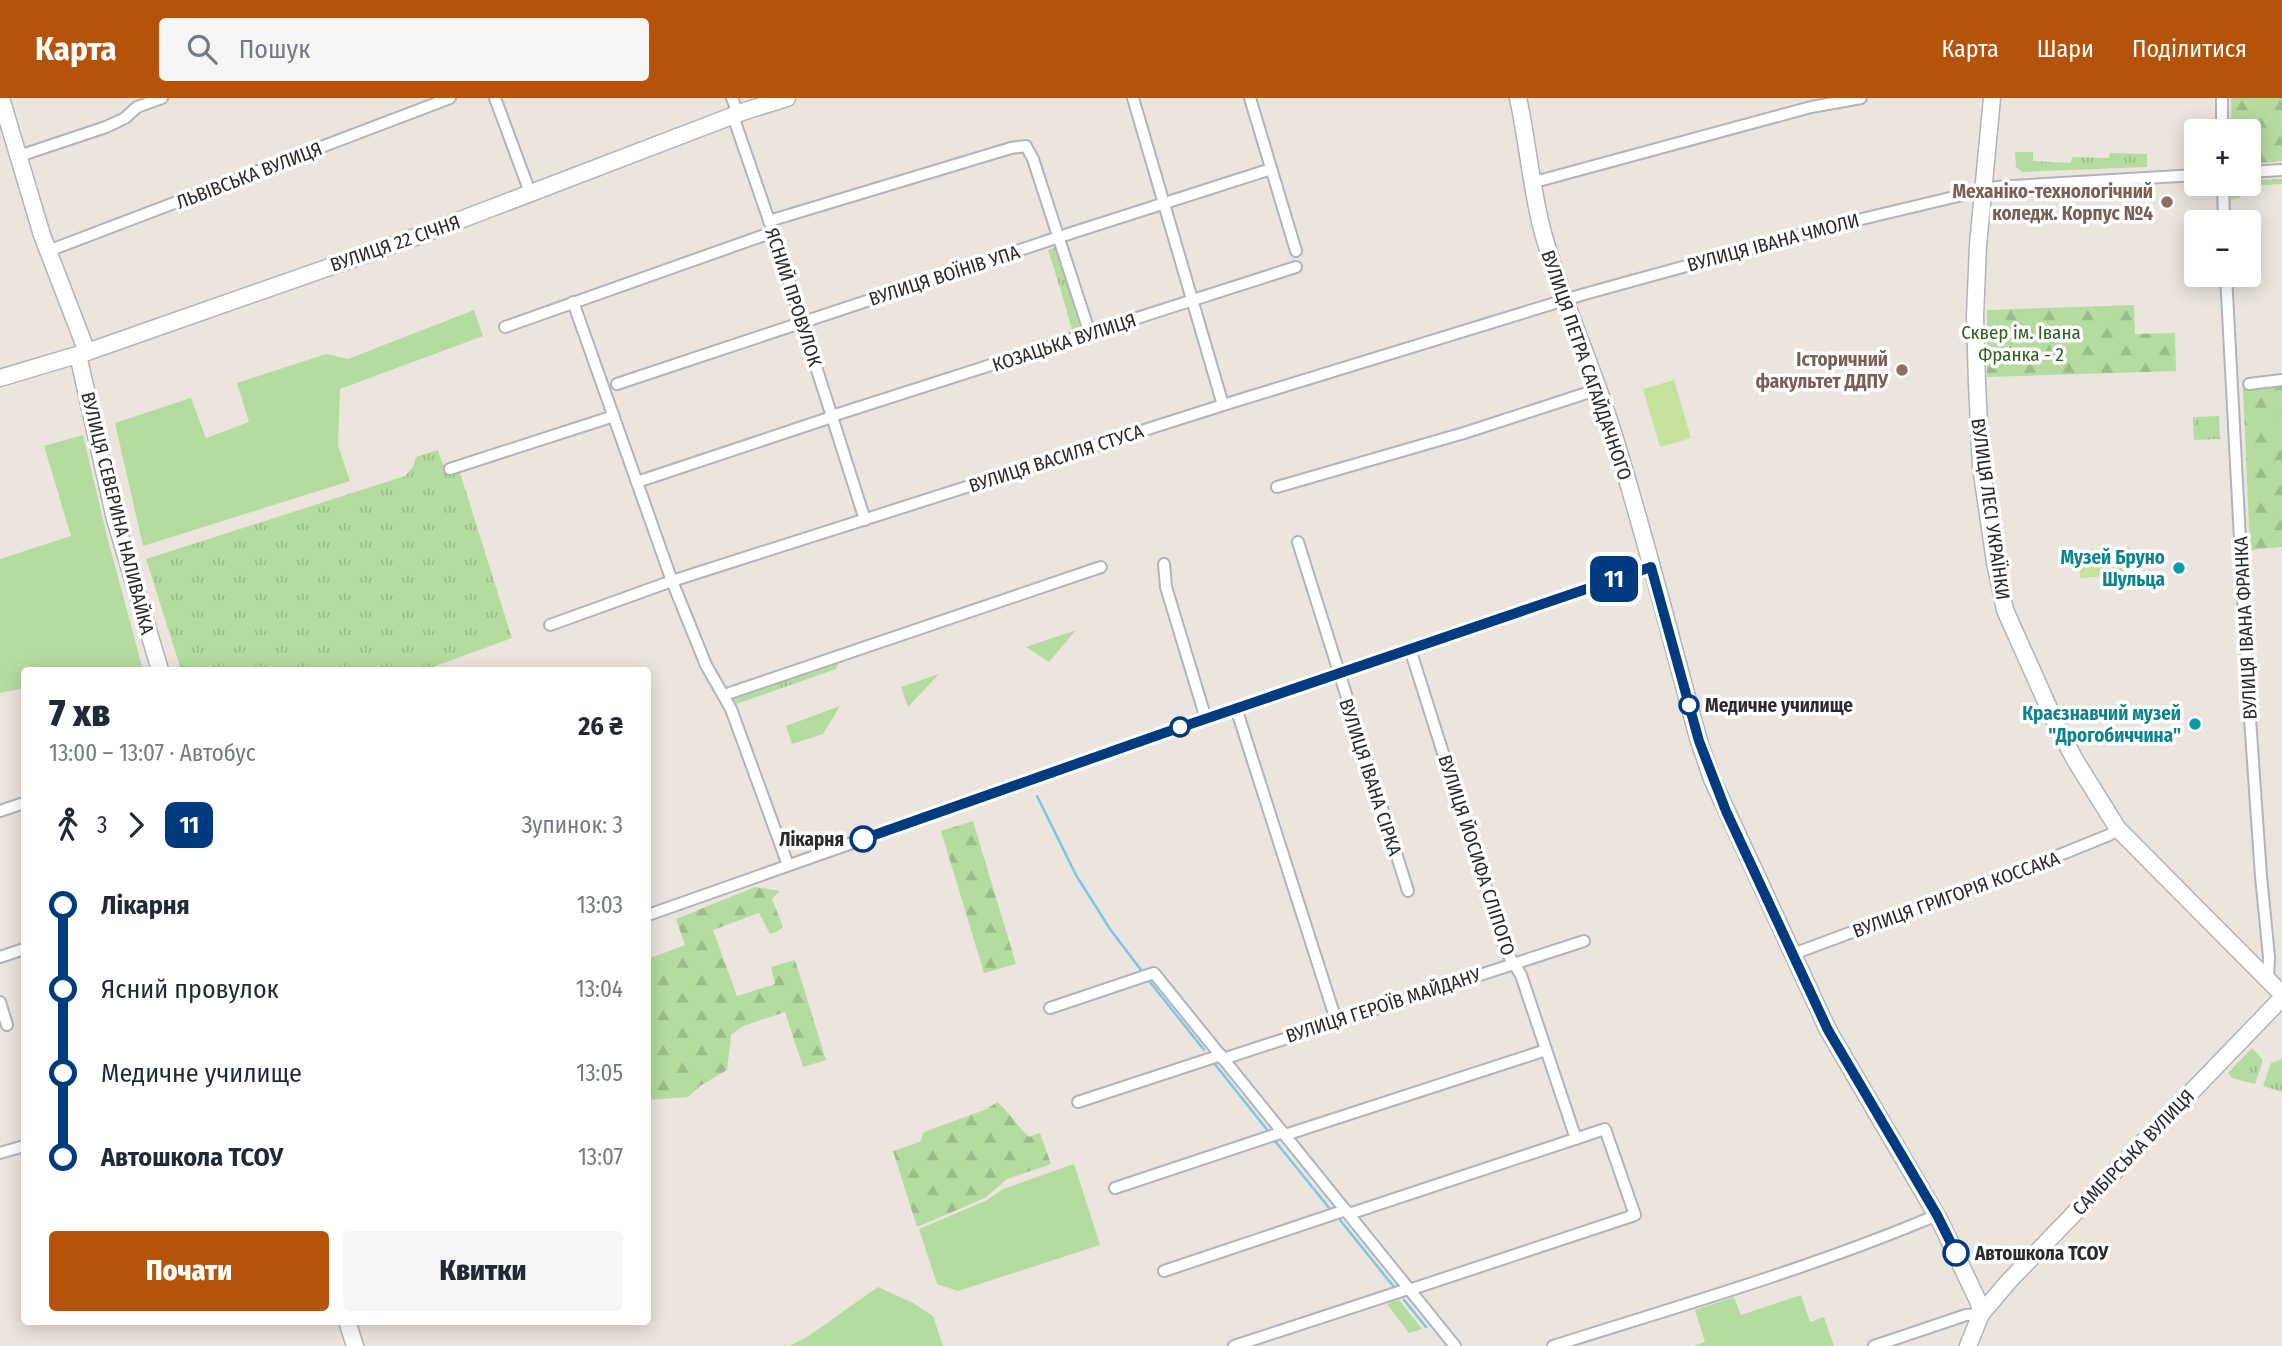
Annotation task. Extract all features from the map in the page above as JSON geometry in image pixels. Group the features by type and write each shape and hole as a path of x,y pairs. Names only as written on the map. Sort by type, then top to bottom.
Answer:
{"street":[{"name":"ВУЛИЦЯ СЕВЕРИНА НАЛИВАЙКА","path":"1,98 83,354 115,519 159,667"},
{"path":"19,156 107,127 125,118 137,107 162,98"},
{"name":"ЛЬВІВСЬКА ВУЛИЦЯ","path":"48,251 450,98"},
{"path":"495,98 531,195"},
{"path":"732,98 735,115"},
{"name":"ВУЛИЦЯ 22 СІЧНЯ","path":"0,378 83,354 531,195 735,115 786,98"},
{"path":"1133,98 1223,405"},
{"path":"1250,98 1296,251"},
{"name":"ВУЛИЦЯ ПЕТРА САГАЙДАЧНОГО","path":"1518,98 1531,183 1543,232 1564,300 1599,389 1699,741 1713,779 1828,1030 1937,1215 1979,1303 1981,1314"},
{"path":"1531,183 1811,107 1861,98"},
{"name":"ВУЛИЦЯ ЛЕСІ УКРАЇНКИ","path":"1992,98 1975,317 1977,405 1981,467 2000,592 2010,624 2075,760 2118,829 2282,996"},
{"path":"2222,98 2222,119"},
{"name":"ЯСНИЙ ПРОВУЛОК","path":"735,115 865,520"},
{"path":"505,327 771,226 971,159 1026,146 1033,159 1090,334"},
{"name":"ВУЛИЦЯ ВОЇНІВ УПА","path":"617,384 1271,169"},
{"path":"2261,172 2282,170"},
{"name":"ВУЛИЦЯ ІВАНА ЧМОЛИ","path":"1564,300 1850,221 1983,190 2184,176"},
{"name":"КОЗАЦЬКА ВУЛИЦЯ","path":"637,482 1296,267"},
{"name":"ВУЛИЦЯ ІВАНА ФРАНКА","path":"2227,287 2248,690 2260,876 2269,957 2268,980"},
{"name":"ВУЛИЦЯ ВАСИЛЯ СТУСА","path":"550,625 672,581 1223,405 1564,300"},
{"path":"573,302 672,581 706,665 724,695 788,865"},
{"path":"2249,384 2282,380"},
{"path":"1276,487 1599,389"},
{"path":"450,469 614,416"},
{"name":"ВУЛИЦЯ ІВАНА СІРКА","path":"1298,542 1408,891"},
{"path":"1164,564 1166,587 1206,719"},
{"path":"724,695 1101,567"},
{"path":"651,914 1236,708 1651,567"},
{"name":"ВУЛИЦЯ ЙОСИФА СЛІПОГО","path":"1410,649 1506,951 1521,975 1576,1139"},
{"path":"1236,708 1336,1020"},
{"path":"0,811 21,804"},
{"name":"ВУЛИЦЯ ГРИГОРІЯ КОССАКА","path":"1793,954 2072,851 2118,829"},
{"name":"ВУЛИЦЯ ГЕРОЇВ МАЙДАНУ","path":"1078,1102 1584,941"},
{"path":"0,957 21,950"},
{"path":"1050,1008 1154,973 1455,1346"},
{"name":"САМБІРСЬКА ВУЛИЦЯ","path":"1968,1346 1981,1314 2037,1251 2282,996"},
{"path":"0,1002 7,1025"},
{"path":"1115,1188 1546,1050"},
{"path":"1164,1271 1605,1129 1635,1215 1234,1346"},
{"path":"0,1153 21,1147"},
{"path":"1553,1346 1812,1264 1872,1243 1937,1215"},
{"path":"1874,1346 1966,1315 1981,1314"},
{"path":"349,1325 355,1346"}],"green space":[{"path":"2231,98 2282,98 2282,161 2261,163 2261,119 2231,119"},
{"path":"2015,152 2033,152 2033,161 2071,163 2072,157 2109,158 2110,153 2147,154 2147,167 2022,172 2016,167"},
{"path":"2282,179 2282,184 2261,185 2261,180"},
{"path":"1056,247 1069,289 1061,291 1048,250"},
{"path":"1069,289 1081,330 1073,333 1061,291"},
{"name":"Сквер ім. Івана Франка - 2","path":"2134,305 2135,334 2175,333 2176,371 1987,377 1987,310"},
{"path":"474,310 483,336 340,389 338,445 350,481 143,546 115,423 191,398 206,438 249,422 237,383 326,354 348,359"},
{"path":"1674,380 1691,438 1660,447 1643,389"},
{"path":"2282,384 2282,547 2250,550 2243,389"},
{"path":"2282,414 2282,443 2270,444 2271,426"},
{"path":"2219,416 2220,439 2194,440 2193,417"},
{"path":"83,435 142,667 21,667 21,689 0,693 0,559 71,536 44,446"},
{"path":"438,450 443,465 456,460 512,638 433,667 180,667 146,559 405,476 413,467 416,457"},
{"path":"2130,547 2132,574 2080,578 2078,550"},
{"path":"1076,630 1049,662 1026,647"},
{"path":"840,659 836,669 736,704 733,695"},
{"path":"939,674 908,707 901,687"},
{"path":"840,706 823,734 792,744 786,726"},
{"path":"973,821 1016,964 984,973 941,831"},
{"path":"755,887 780,891 772,899 783,927 776,932 770,934 759,913 713,930 737,996 775,984 771,967 795,960 826,1060 803,1067 785,1012 743,1026 731,1035 727,1070 700,1086 688,1097 651,1100 651,958 685,945 676,919"},
{"path":"2252,1048 2263,1060 2255,1084 2232,1078 2228,1073"},
{"path":"2282,1059 2282,1092 2263,1086 2271,1063"},
{"path":"997,1102 1029,1137 1040,1133 1051,1164 1007,1179 985,1198 917,1227 893,1151 920,1142 924,1132 987,1109"},
{"path":"1074,1164 1100,1245 958,1291 937,1284 919,1229 985,1201 1003,1189"},
{"path":"878,1287 913,1303 933,1316 943,1346 790,1346 810,1335"},
{"path":"1801,1295 1810,1322 1824,1317 1834,1346 1693,1346 1705,1342 1695,1310 1734,1297 1741,1315"},
{"path":"1399,1300 1422,1329 1409,1333 1387,1304"}],"waterway":[{"path":"1037,796 1076,875 1110,929 1141,970"},
{"path":"1150,982 1204,1050"},
{"path":"1214,1063 1268,1131"},
{"path":"1275,1141 1330,1209"},
{"path":"1340,1220 1394,1287"},
{"path":"1404,1300 1426,1327"}],"bus line":[{"name":"11","path":"863,839 1651,567 1699,741 1726,811 1828,1030 1937,1215 1956,1253"}],"place":[{"name":"Механіко-технологічний коледж. Корпус №4","path":"2167,202"},
{"name":"Історичний факультет ДДПУ","path":"1902,370"},
{"name":"Музей Бруно Шульца","path":"2179,568"},
{"name":"Медичне училище","path":"1689,705"},
{"name":"Краєзнавчий музей \"Дрогобиччина\"","path":"2195,724"},
{"name":"Лікарня","path":"863,839"},
{"name":"Автошкола ТСОУ","path":"1956,1253"}]}
